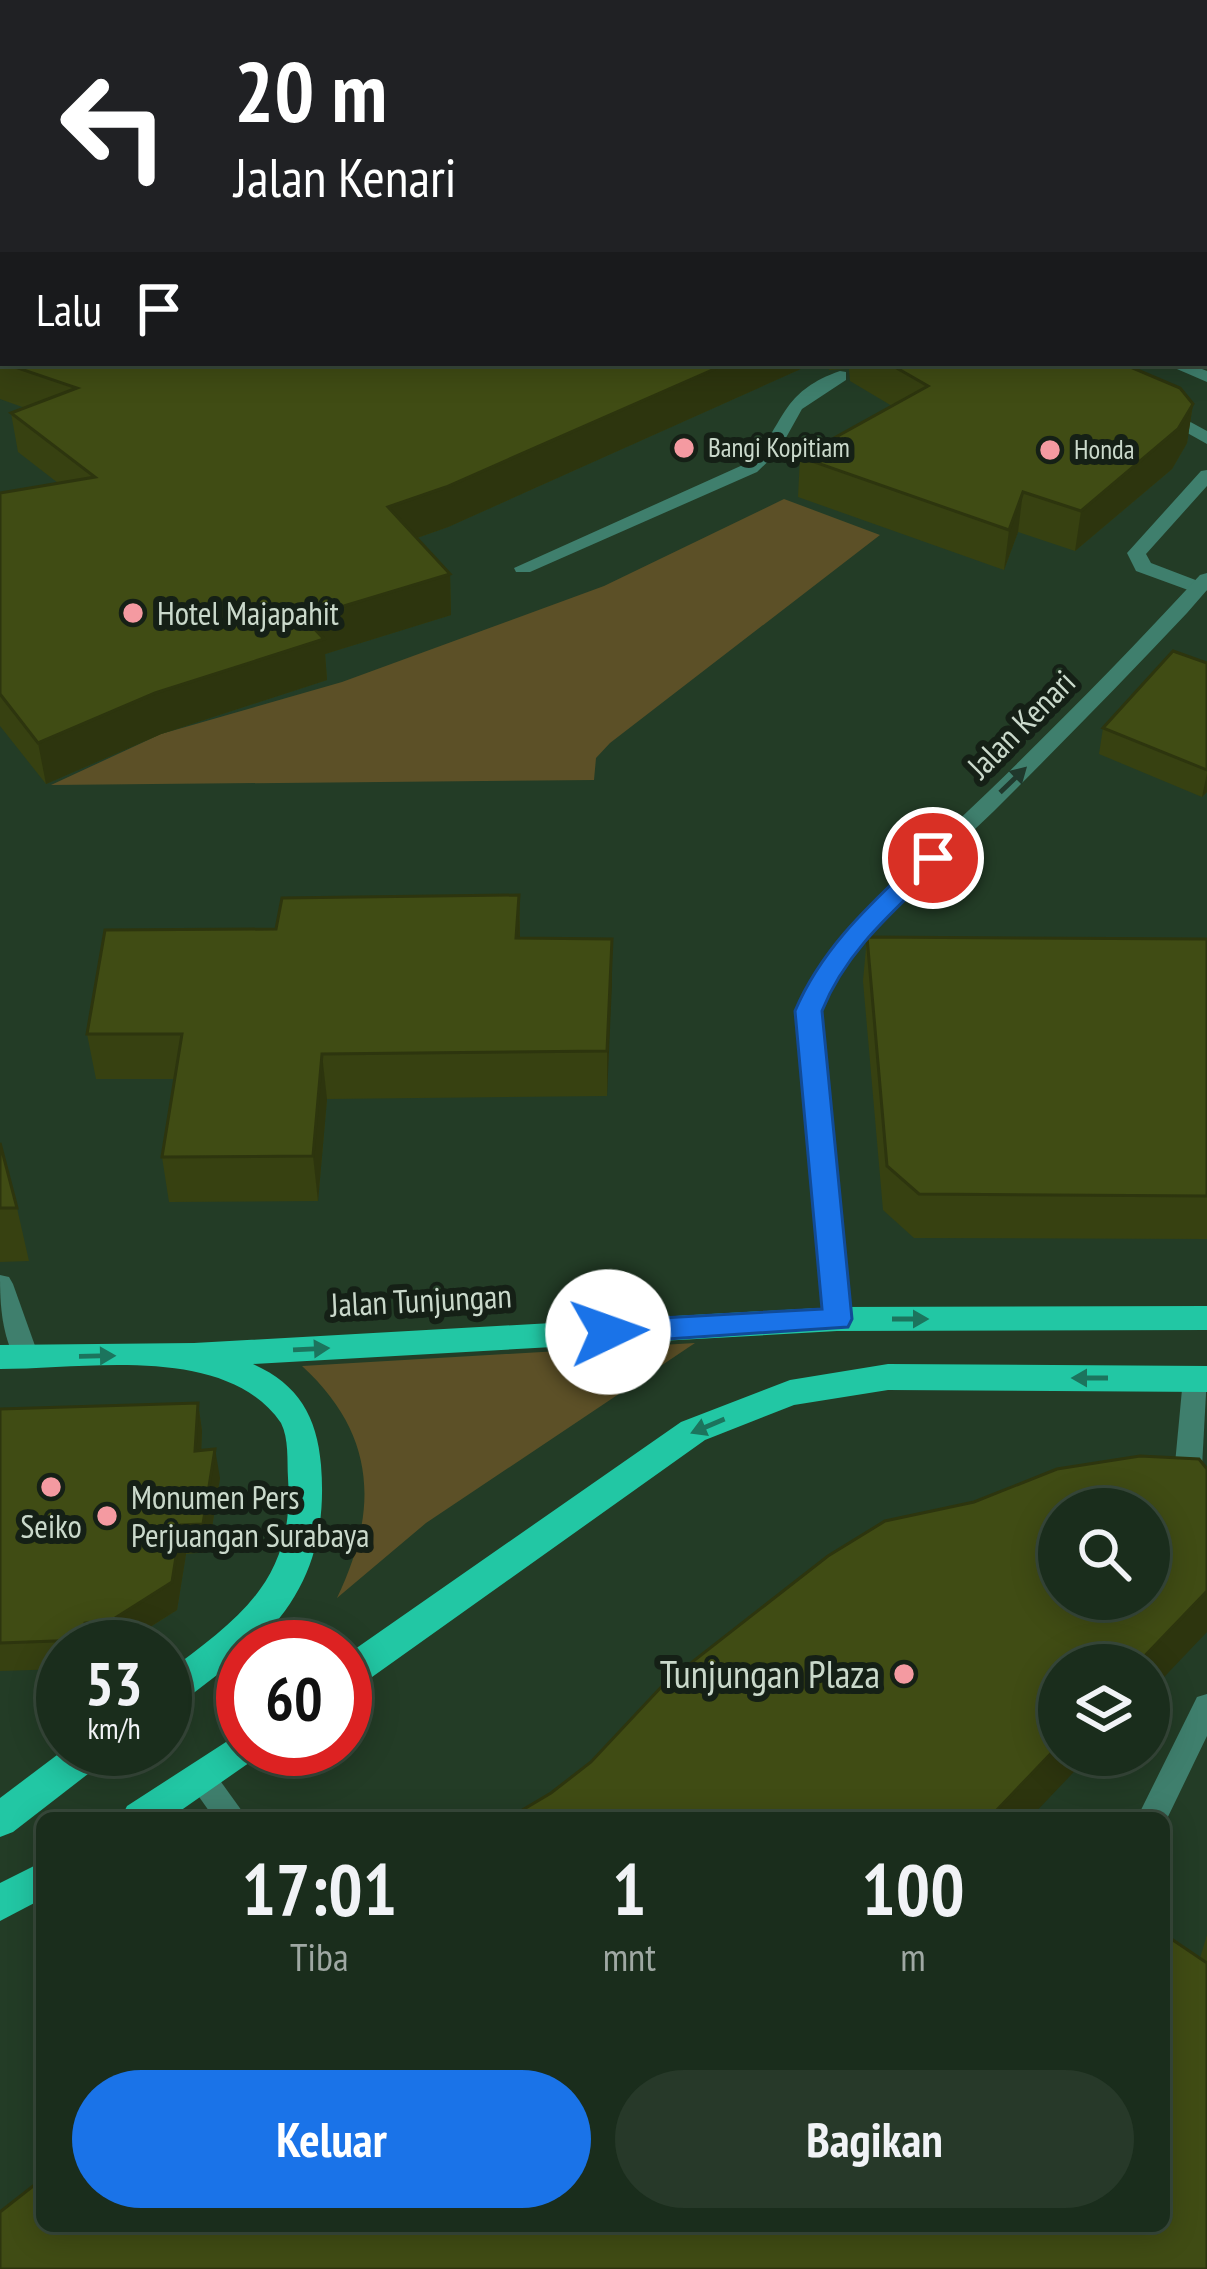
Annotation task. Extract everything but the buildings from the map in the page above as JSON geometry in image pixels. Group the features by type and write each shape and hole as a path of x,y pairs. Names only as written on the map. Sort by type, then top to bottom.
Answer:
{"main road":[{"name":"Jalan Tunjungan","path":"13,1357 194,1355 837,1319 1207,1318"},
{"path":"192,1673 246,1632 279,1593 295,1565 305,1517 302,1432 288,1404 254,1377 194,1355"},
{"path":"372,1657 693,1431 790,1393 888,1377 1202,1379"},
{"path":"149,1812 216,1766"},
{"path":"0,1820 58,1776"},
{"path":"0,1904 36,1883"}],"street":[{"path":"523,568 752,468 778,444 789,414 803,398 840,376"},
{"path":"1140,402 1182,420 1207,439"},
{"path":"1203,583 1143,567 1136,553 1207,476"},
{"name":"Jalan Kenari","path":"837,1319 808,1011 822,977 857,933 1048,746 1203,583"},
{"path":"0,1284 13,1357"},
{"path":"1186,1487 1202,1379"},
{"path":"1155,1812 1207,1706"},
{"path":"200,1777 227,1812"}],"shaded area":[{"path":"784,499 880,535 610,743 596,758 594,780 51,785 161,734 342,682 604,586"},
{"path":"695,1343 426,1523 337,1598 360,1534 363,1475 345,1419 302,1366"}],"place":[{"name":"Bangi Kopitiam","path":"684,448"},
{"name":"Honda","path":"1050,450"},
{"name":"Hotel Majapahit","path":"133,613"},
{"name":"Seiko","path":"51,1487"},
{"name":"Monumen Pers Perjuangan Surabaya","path":"107,1516"},
{"name":"Tunjungan Plaza","path":"904,1674"}],"route":[{"path":"608,1332 837,1319 808,1011 822,977 857,933 933,858"}]}
